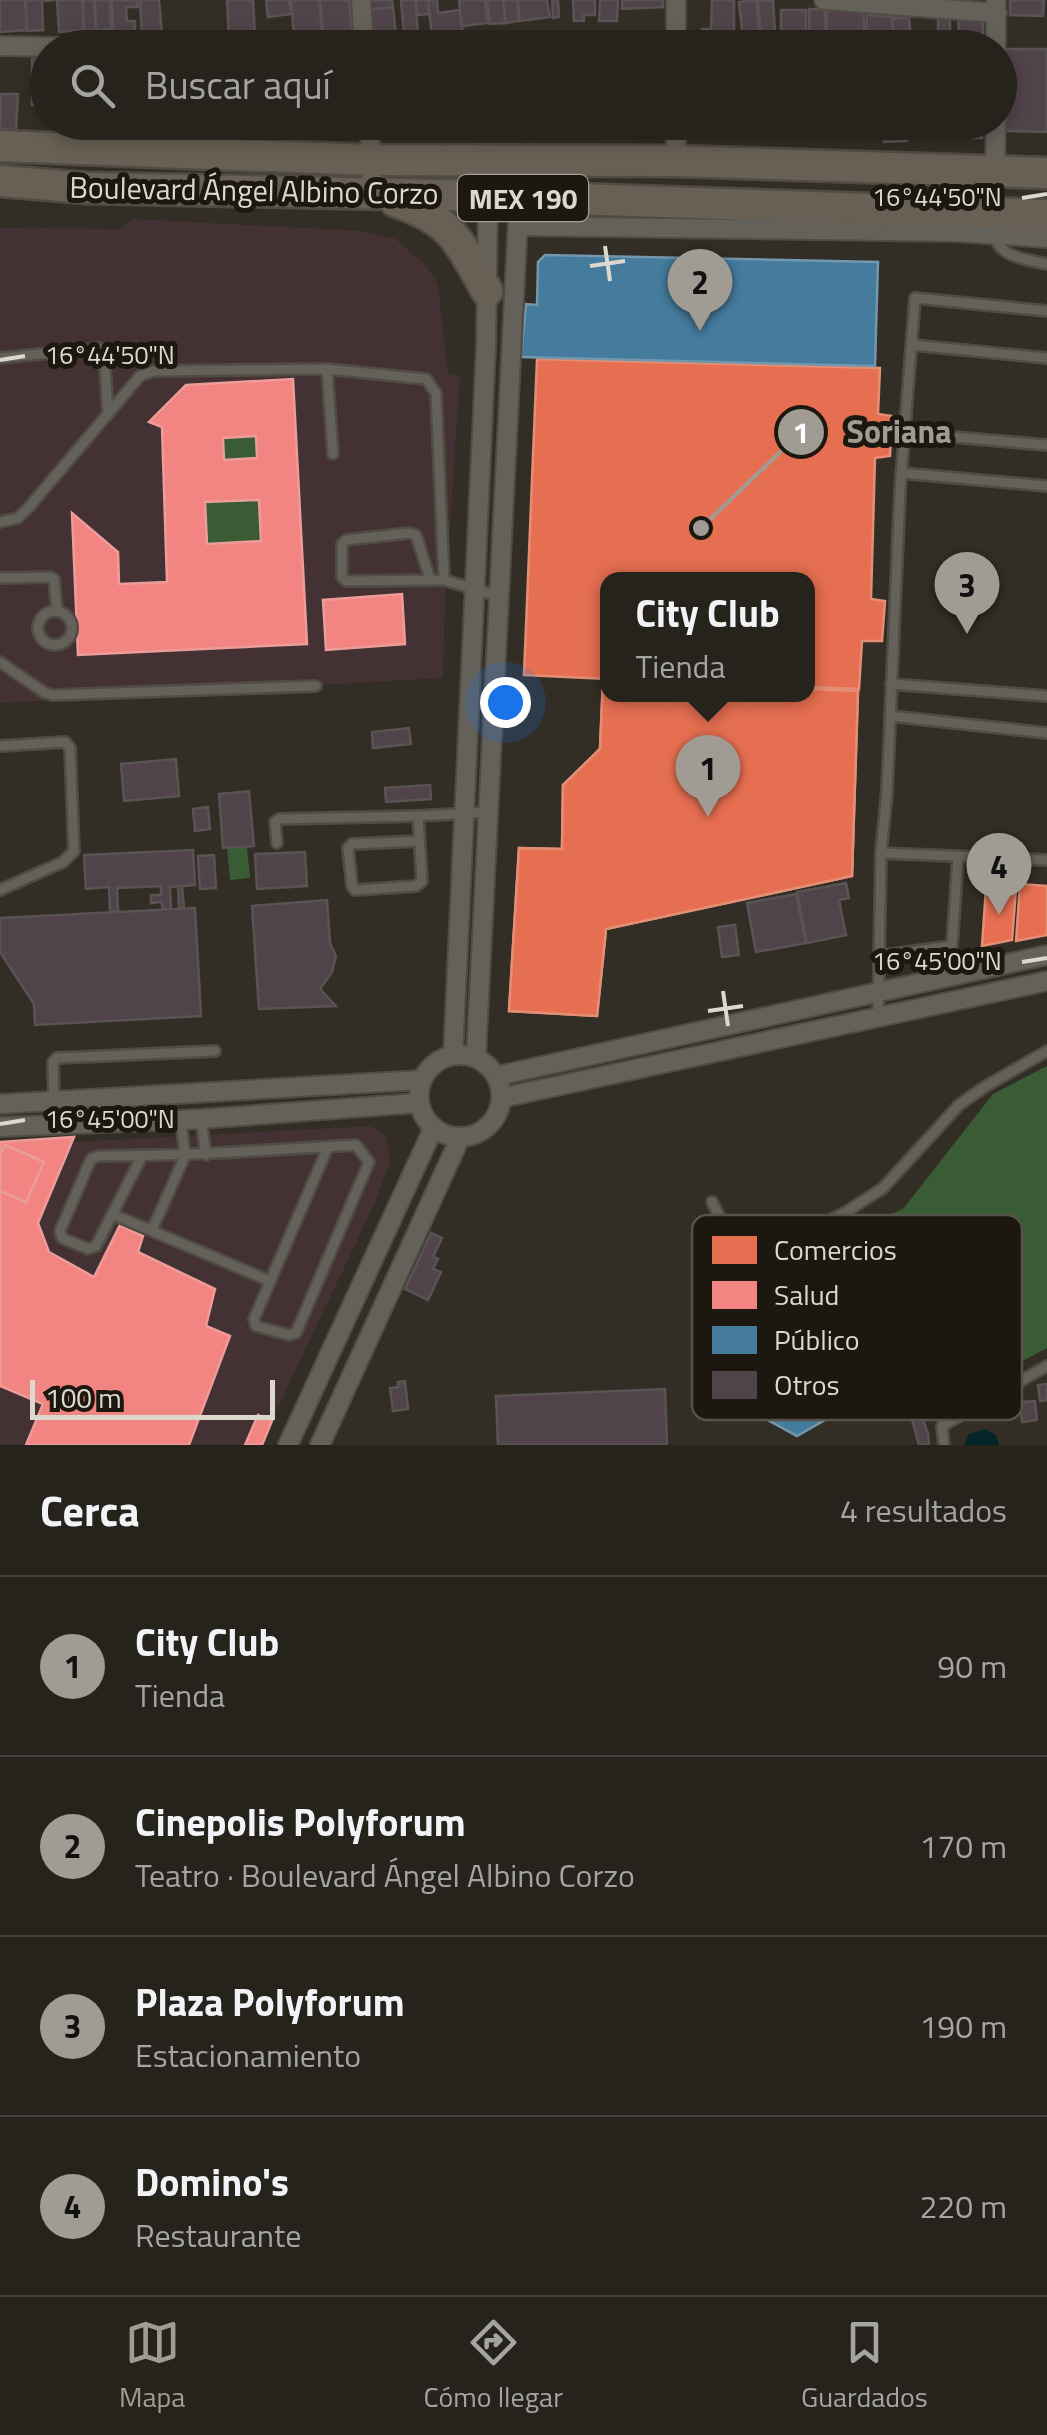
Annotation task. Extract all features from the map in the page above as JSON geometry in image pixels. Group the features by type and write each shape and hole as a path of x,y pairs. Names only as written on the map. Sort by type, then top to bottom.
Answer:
{"main road":[{"name":"Boulevard Ángel Albino Corzo","path":"0,146 371,160 676,161 1047,173"},
{"name":"Boulevard Ángel Albino Corzo","path":"0,180 87,188 488,196 519,212 673,204 1047,218"},
{"path":"0,196 87,188"},
{"path":"373,193 429,213 455,236 487,290"},
{"path":"673,204 688,215 727,218 742,228"},
{"path":"994,234 1012,224 1047,218"}],"street":[{"path":"361,0 363,30"},
{"path":"676,0 676,30"},
{"path":"824,0 996,7"},
{"path":"0,46 30,47"},
{"path":"370,140 373,193"},
{"path":"676,140 676,161"},
{"path":"995,171 996,140"},
{"path":"452,1055 488,196"},
{"path":"476,1057 519,212 742,228 1047,238"},
{"path":"497,1076 1047,956"},
{"path":"501,1098 1047,982"},
{"path":"452,1055 476,1057 497,1076 499,1111 490,1125 476,1135 460,1138 433,1129 418,1103 422,1080 434,1063 452,1055"},
{"path":"0,1104 422,1080"},
{"path":"0,1128 201,1119 418,1103"},
{"path":"288,1445 433,1129"},
{"path":"320,1445 460,1138"}],"lane":[{"path":"994,234 996,246 1005,253 1047,264"},
{"path":"878,1020 881,853 901,472 915,298 1047,311"},
{"path":"912,344 1047,358"},
{"path":"0,358 100,348 104,351 108,414"},
{"path":"0,522 18,518 30,507 140,376 154,372 328,369 426,379 436,393 444,580"},
{"path":"328,369 333,454"},
{"path":"905,434 1047,445"},
{"path":"901,472 1047,486"},
{"path":"430,578 416,535 346,540 342,544 342,577 346,581 430,578 500,597"},
{"path":"0,578 50,576 54,579 57,610"},
{"path":"0,662 52,695 316,686"},
{"path":"892,684 1047,696"},
{"path":"890,716 1047,733"},
{"path":"0,746 66,742 70,748 74,851 63,862 0,890"},
{"path":"277,843 279,820 489,812"},
{"path":"418,816 422,881 416,886 356,890 352,886 348,848 352,844 419,841"},
{"path":"881,853 1047,860"},
{"path":"878,956 952,946 958,856"},
{"path":"54,1101 53,1062 57,1058 215,1051"},
{"path":"840,1215 883,1188 959,1106 1047,1051"},
{"path":"201,1119 206,1155"},
{"path":"152,1230 186,1156 181,1120"},
{"path":"142,1156 96,1246 88,1249 62,1238 60,1230 91,1160 99,1156 142,1156 186,1156 356,1145 369,1162 296,1333 289,1336 256,1326 254,1319 328,1147"},
{"path":"712,1202 719,1215"},
{"path":"112,1214 270,1281"},
{"path":"1022,1380 1047,1366"},
{"path":"944,1445 942,1426 952,1420"}],"shaded area":[{"path":"134,219 362,231 396,239 427,267 438,285 448,374 460,377 443,678 0,703 0,228 120,229"},
{"path":"370,1126 386,1136 390,1163 374,1205 260,1445 0,1445 0,1146"}],"green space":[{"path":"256,436 257,458 224,460 223,438"},
{"path":"259,500 261,541 207,544 205,502"},
{"path":"247,847 250,878 230,880 227,848"},
{"path":"1047,1066 1047,1348 1022,1361 1022,1215 889,1215 903,1209 993,1094"}],"water":[{"path":"985,1429 996,1435 999,1445 964,1445 969,1434"}],"building: Comercios":[{"path":"537,359 880,368 878,414 892,416 890,456 875,458 871,599 885,601 882,641 862,641 859,689 815,687 815,572 600,572 600,679 524,675"},
{"path":"815,689 858,691 852,876 606,929 597,1016 509,1011 519,848 562,849 563,785 600,749 602,702 815,702"},
{"path":"815,689 858,691 852,876 606,929 597,1016 509,1011 519,848 562,849 563,785 600,749 602,702 815,702"},
{"path":"1020,884 1047,886 1047,935 1016,941"},
{"path":"986,888 1016,890 1012,940 982,946"}],"building: Salud":[{"path":"293,379 307,644 78,655 72,513 118,552 119,584 167,582 162,427 149,422 186,385","holes":["256,436 257,458 224,460 223,438","259,500 261,541 207,544 205,502"]},
{"path":"402,594 405,644 326,650 323,600"},
{"path":"74,1137 38,1223 49,1252 94,1277 120,1225 143,1236 138,1252 215,1289 206,1326 230,1336 189,1445 26,1445 43,1404 0,1386 0,1191 26,1202 44,1162 5,1145 0,1155 0,1142"},
{"path":"5,1145 44,1162 26,1202 0,1191 0,1155"},
{"path":"258,1415 272,1421 262,1445 245,1445"}],"building: Público":[{"path":"545,255 878,262 875,366 521,357 526,304 537,305 538,262"},
{"path":"768,1420 825,1420 797,1436"}],"building: Otros":[{"path":"0,0 25,0 27,30 0,32"},
{"path":"26,0 55,0 42,1 43,30 27,31"},
{"path":"57,0 82,0 84,30 59,30"},
{"path":"83,0 94,0 96,30 84,30"},
{"path":"95,0 110,0 111,29 96,30"},
{"path":"112,0 137,0 138,7 126,7 127,21 135,21 135,30 113,30"},
{"path":"140,0 159,0 162,30 142,30"},
{"path":"227,0 253,0 255,30 229,30"},
{"path":"266,0 289,0 291,14 268,17"},
{"path":"291,0 319,0 322,30 294,30"},
{"path":"320,0 349,0 352,30 323,30"},
{"path":"369,0 392,0 393,7 370,10"},
{"path":"401,0 415,0 418,30 404,30"},
{"path":"416,0 428,0 429,14 417,15"},
{"path":"428,0 437,0 438,13 460,10 463,30 431,30"},
{"path":"459,0 485,0 488,23 462,26"},
{"path":"487,0 503,0 505,23 490,24"},
{"path":"503,0 517,0 519,21 506,23"},
{"path":"518,0 547,0 550,17 520,21"},
{"path":"552,0 558,0 559,17 553,18"},
{"path":"573,0 595,0 595,15 584,15 584,21 574,21"},
{"path":"600,0 618,0 617,21 599,21"},
{"path":"622,0 663,0 663,7 622,9"},
{"path":"712,0 734,0 734,30 702,30 711,29"},
{"path":"756,0 759,30 742,30 739,2"},
{"path":"773,0 775,30 760,30 758,1"},
{"path":"1010,0 1044,0 1043,16 1010,15"},
{"path":"393,7 395,30 372,30 370,10"},
{"path":"809,9 825,9 825,30 809,30"},
{"path":"781,10 806,10 806,30 781,30"},
{"path":"827,10 864,11 864,30 827,30"},
{"path":"958,13 983,13 983,30 959,30"},
{"path":"867,15 899,17 898,30 866,30"},
{"path":"938,15 950,15 950,30 938,30"},
{"path":"909,17 910,30 893,30 892,19"},
{"path":"1017,49 1047,49 1047,132 1017,131"},
{"path":"1,94 18,94 16,130 0,129"},
{"path":"409,728 411,744 373,748 372,732"},
{"path":"176,759 179,796 124,801 121,764"},
{"path":"430,785 431,799 386,802 385,788"},
{"path":"249,791 254,846 223,848 219,794"},
{"path":"208,807 210,829 195,831 193,809"},
{"path":"193,850 195,885 170,887 171,909 163,909 161,902 151,903 151,895 161,895 161,886 117,888 118,911 110,912 109,887 86,889 84,855"},
{"path":"305,852 307,886 257,889 255,854"},
{"path":"214,855 216,888 200,889 198,856"},
{"path":"846,883 849,898 839,900 846,935 807,943 797,892"},
{"path":"178,886 182,886 184,908 179,908"},
{"path":"796,894 806,943 756,952 747,903"},
{"path":"327,900 330,943 336,956 332,972 320,989 336,1006 259,1009 252,906"},
{"path":"195,908 201,1016 35,1025 34,1004 0,952 0,918"},
{"path":"735,925 739,955 722,957 718,927"},
{"path":"431,1233 442,1238 433,1257 438,1259 433,1269 441,1272 428,1300 405,1289"},
{"path":"405,1381 408,1409 393,1411 390,1388"},
{"path":"1047,1384 1047,1400 1040,1401 1038,1385"},
{"path":"665,1389 667,1445 498,1445 496,1396"},
{"path":"1035,1401 1037,1420 1022,1422 1022,1402"},
{"path":"912,1420 923,1420 928,1434 929,1445 919,1445"}],"place":[{"name":"Cinepolis Polyforum","path":"700,331"},
{"name":"Soriana","path":"701,528"},
{"name":"Plaza Polyforum","path":"967,634"},
{"name":"City Club","path":"708,817"},
{"name":"Domino's","path":"999,915"}]}
